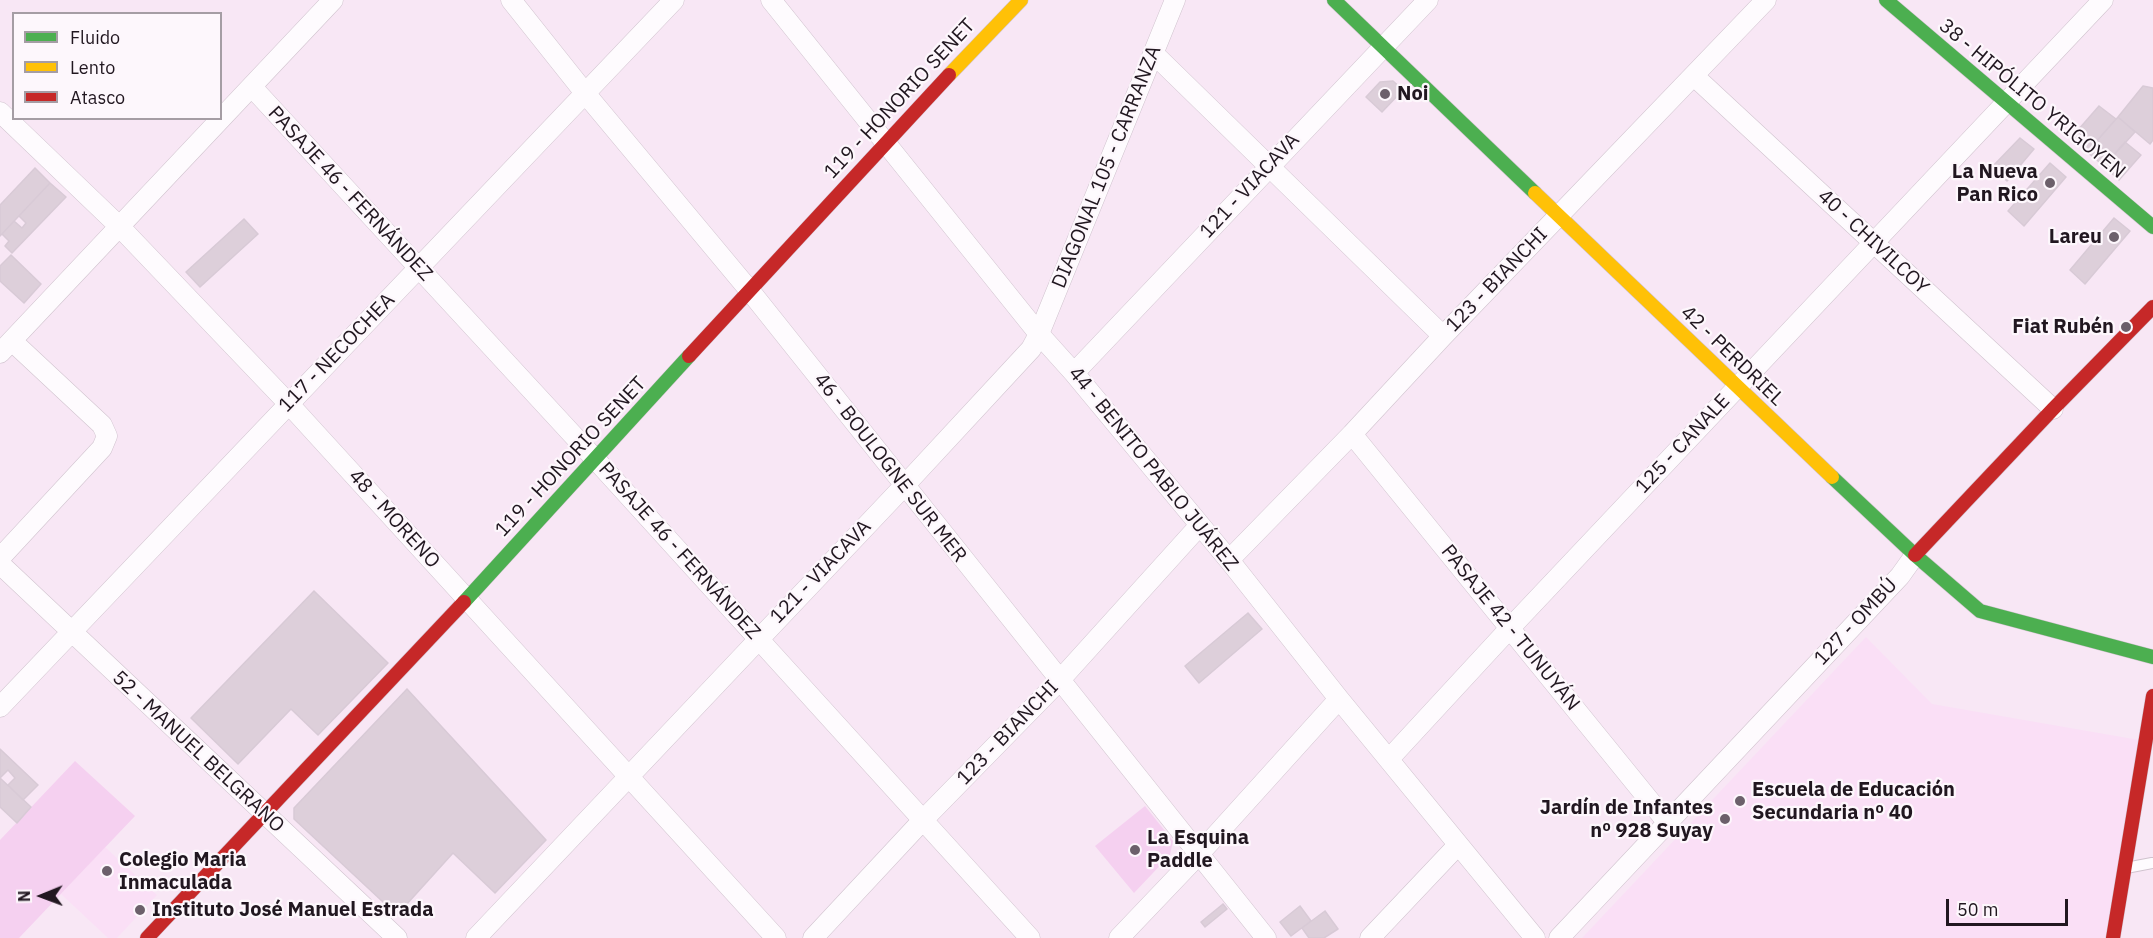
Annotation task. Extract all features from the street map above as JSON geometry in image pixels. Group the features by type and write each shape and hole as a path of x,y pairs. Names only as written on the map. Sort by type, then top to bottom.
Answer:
{"street":[{"path":"222,118 333,0"},
{"name":"46 - BOULOGNE SUR MER","path":"511,0 585,93 750,291 1266,938"},
{"name":"117 - NECOCHEA","path":"0,707 674,0"},
{"name":"44 - BENITO PABLO JUÁREZ","path":"771,0 1039,334 1229,560 1534,938"},
{"name":"119 - HONORIO SENET","path":"147,938 467,599 885,143 1021,0"},
{"name":"DIAGONAL 105 - CARRANZA","path":"1039,334 1175,0"},
{"name":"42 - PERDRIEL","path":"1334,0 1737,388 1915,555 1980,611 2153,657"},
{"name":"121 - VIACAVA","path":"1074,373 1428,0"},
{"name":"123 - BIANCHI","path":"1229,560 1766,0"},
{"name":"38 - HIPÓLITO YRIGOYEN","path":"1886,0 2153,227"},
{"name":"125 - CANALE","path":"1389,759 1510,627 2103,0"},
{"path":"1153,53 1443,336"},
{"name":"40 - CHIVILCOY","path":"1694,76 2052,409"},
{"name":"PASAJE 46 - FERNÁNDEZ","path":"252,87 759,638 1030,938"},
{"name":"48 - MORENO","path":"0,112 119,226 288,403 776,938"},
{"path":"0,558 102,448 107,436 102,425 6,347 220,120"},
{"name":"127 - OMBÚ","path":"1559,938 1900,576 1915,555 2052,409 2153,307"},
{"name":"121 - VIACAVA","path":"476,938 904,486 1031,349 1039,334"},
{"name":"PASAJE 42 - TUNUYÁN","path":"1352,434 1667,822"},
{"name":"123 - BIANCHI","path":"813,938 922,821 1059,681 1200,525"},
{"name":"52 - MANUEL BELGRANO","path":"0,564 396,938"},
{"path":"2113,938 2153,696"},
{"path":"1119,938 1199,854 1339,699"},
{"path":"1370,938 1458,845"}],"lane":[{"path":"2125,868 2152,863"}],"shaded area":[{"path":"1866,637 1932,704 2139,740 2105,938 1582,938"},
{"path":"75,761 135,816 19,938 0,938 0,840"},
{"name":"La Esquina Paddle","path":"1145,806 1173,841 1170,855 1134,893 1095,846"},
{"name":"Colegio Maria Inmaculada","path":"105,847 157,895 117,938 108,938 61,894"}],"building":[{"name":"Noi","path":"1393,81 1403,90 1382,112 1366,97 1380,82"},
{"path":"2143,86 2153,88 2153,140 2150,144 2118,117"},
{"path":"2099,106 2116,119 2087,152 2071,138"},
{"path":"2118,117 2135,132 2104,166 2087,152"},
{"path":"2020,138 2034,149 2007,181 1992,167"},
{"path":"2125,142 2141,155 2119,180 2104,166"},
{"path":"2050,163 2066,177 2024,226 2008,211"},
{"path":"35,168 50,183 0,236 0,205"},
{"path":"50,183 66,197 12,253 5,246 9,241 2,234 14,221 22,228 26,223 19,216"},
{"path":"2114,218 2130,231 2085,284 2070,270"},
{"path":"244,219 258,234 200,287 186,272"},
{"path":"11,255 41,284 24,303 0,281 0,266"},
{"path":"314,591 388,663 318,735 291,709 238,764 191,718"},
{"path":"1248,613 1262,629 1199,683 1185,666"},
{"path":"407,689 546,840 495,893 453,853 397,915 294,819 294,808"},
{"path":"0,749 38,785 23,800 8,785 15,778 8,770 0,778"},
{"path":"0,778 31,807 17,823 0,807"},
{"path":"1223,904 1227,909 1205,927 1201,922"},
{"path":"1300,906 1311,921 1291,936 1280,922"},
{"path":"1325,911 1338,929 1324,938 1309,938 1302,928"}],"traffic: fast":[{"path":"1334,0 1535,193"},
{"path":"1886,0 2153,227"},
{"path":"464,602 689,356"},
{"path":"1832,477 1915,555 1980,611 2153,657"}],"traffic: slow":[{"path":"949,75 1021,0"},
{"path":"1535,193 1832,477"}],"traffic: jam":[{"path":"689,356 949,75"},
{"path":"1915,555 2153,307"},
{"path":"147,938 464,602"},
{"path":"2113,938 2153,696"}],"place":[{"name":"Noi","path":"1385,94"},
{"name":"La Nueva Pan Rico","path":"2050,183"},
{"name":"Lareu","path":"2114,237"},
{"name":"Fiat Rubén","path":"2126,327"},
{"name":"Escuela de Educación Secundaria nº 40","path":"1740,801"},
{"name":"Jardín de Infantes nº 928 Suyay","path":"1725,819"},
{"name":"La Esquina Paddle","path":"1135,850"},
{"name":"Colegio Maria Inmaculada","path":"107,871"},
{"name":"Instituto José Manuel Estrada","path":"140,910"}]}
